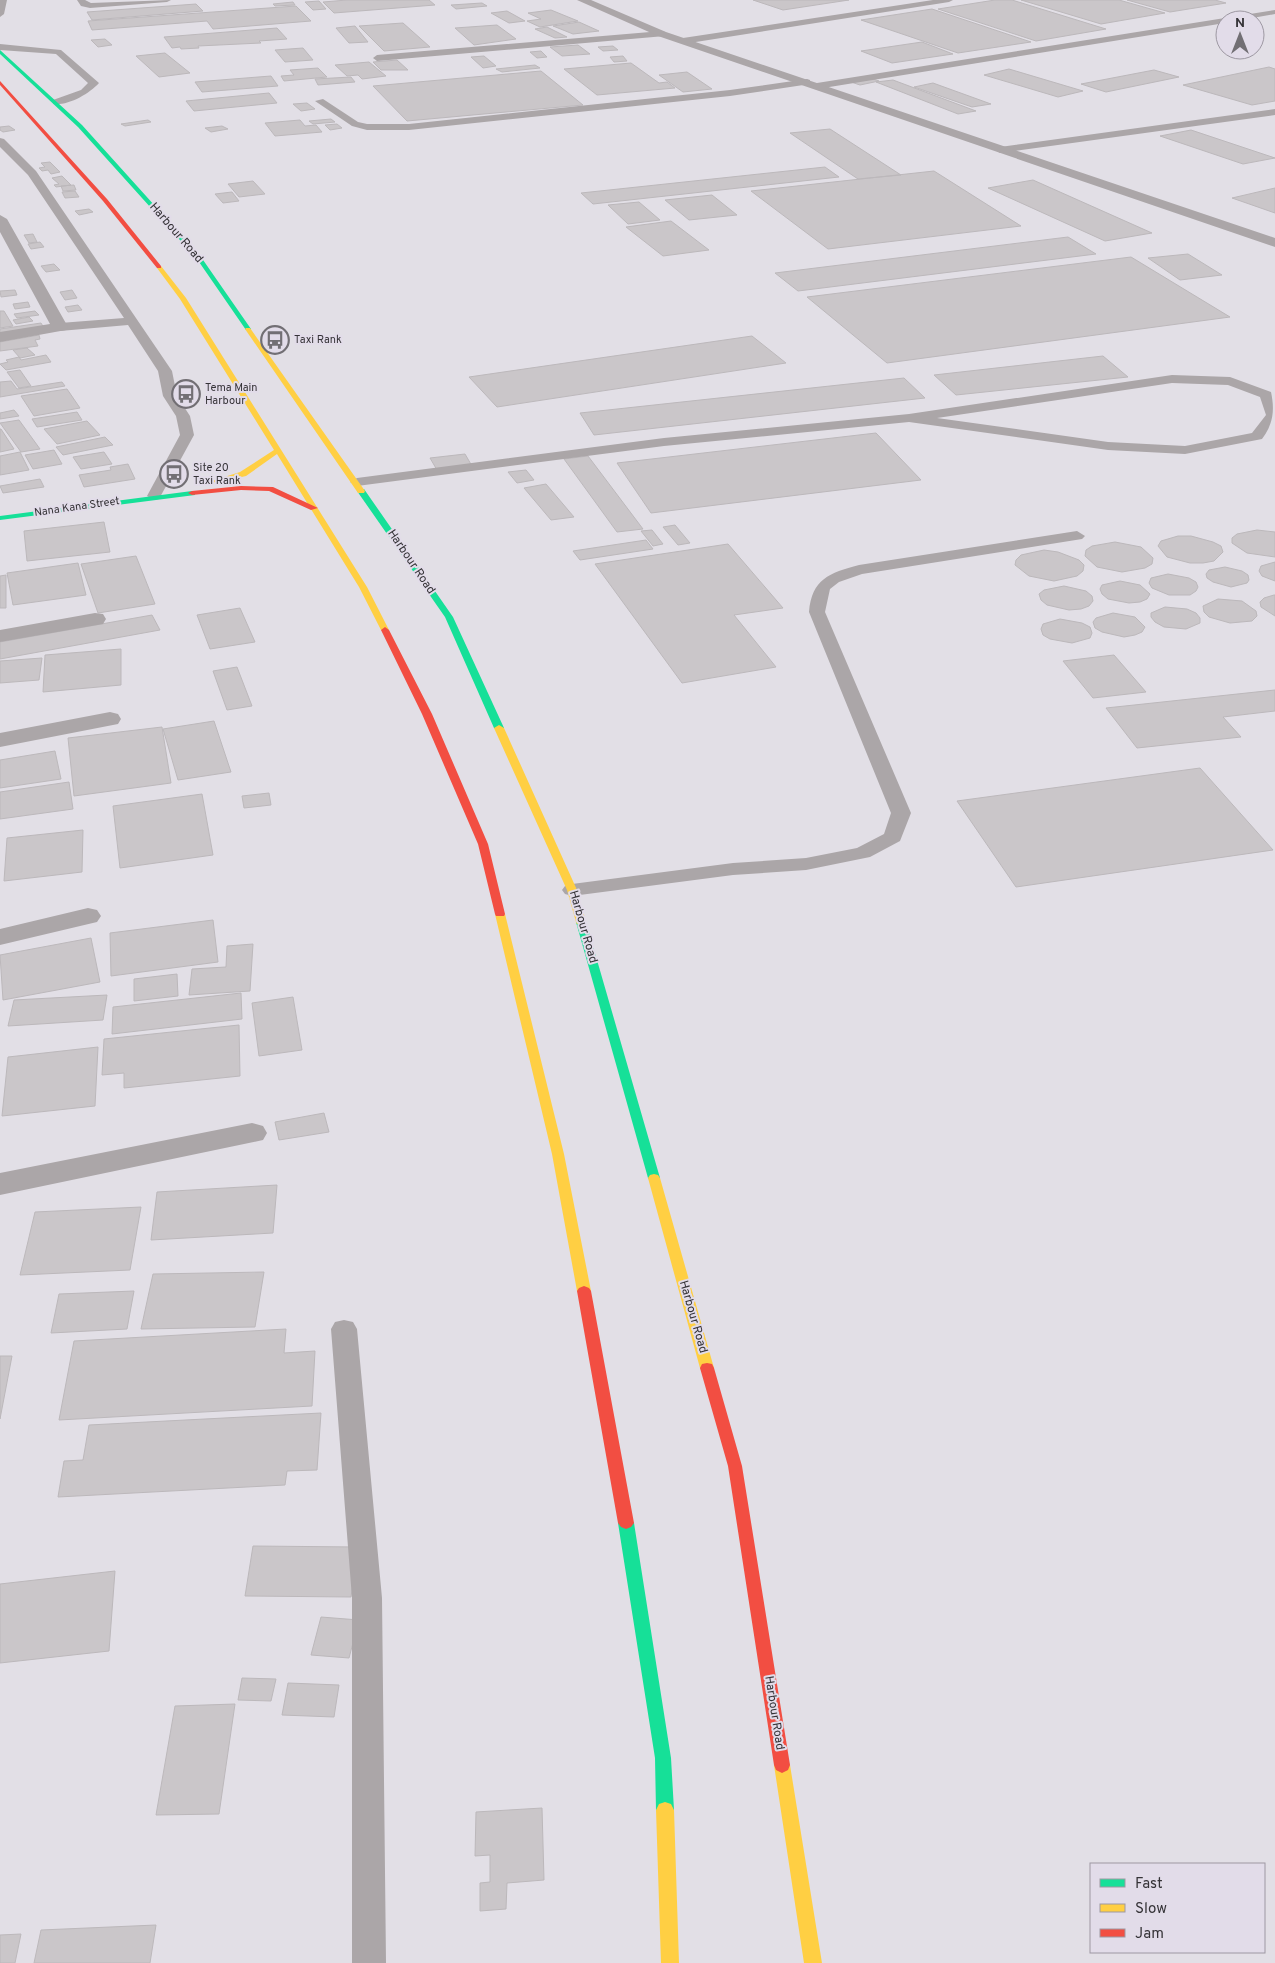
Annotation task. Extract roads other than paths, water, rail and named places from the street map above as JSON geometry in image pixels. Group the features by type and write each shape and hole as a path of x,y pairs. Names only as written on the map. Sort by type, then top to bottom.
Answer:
{"main road":[{"name":"Harbour Road","path":"0,51 80,126 199,258 449,617 572,890 735,1466 813,1963"},
{"path":"0,82 105,200 183,298 363,587 427,714 486,854 558,1154 618,1479 663,1758 670,1963"},
{"path":"154,496 243,474 278,450"},
{"path":"154,496 241,488 270,490 314,508"},
{"name":"Nana Kana Street","path":"0,518 154,496"}],"street":[{"path":"582,0 662,34 1275,243"},
{"path":"0,219 60,327 0,337"},
{"path":"0,636 95,619"},
{"path":"0,740 110,719"},
{"path":"0,937 88,916"},
{"path":"0,1184 252,1132"}],"lane":[{"path":"0,14 3,0"},
{"path":"81,0 84,4 90,6 167,0"},
{"path":"683,41 949,0"},
{"path":"320,101 355,124 367,127 409,127 812,84 993,59 1215,22"},
{"path":"377,58 662,34"},
{"path":"0,48 58,52 94,83 84,92 56,102"},
{"path":"1000,150 1275,112"},
{"path":"0,141 32,173 165,371 170,396 183,416 187,435 154,496"},
{"path":"60,327 132,321"},
{"path":"356,482 664,442 909,418 1172,379 1230,381 1266,395 1272,415 1257,436 1185,450 1108,446 909,418"},
{"path":"572,890 733,870 806,864 862,853 893,837 901,812 817,612 818,594 829,581 859,570 1077,536"},
{"path":"344,1329 367,1598 369,1963"}],"place":[{"name":"Taxi Rank","path":"275,340"},
{"name":"Tema Main Harbour","path":"186,394"},
{"name":"Site 20 Taxi Rank","path":"174,474"}]}
